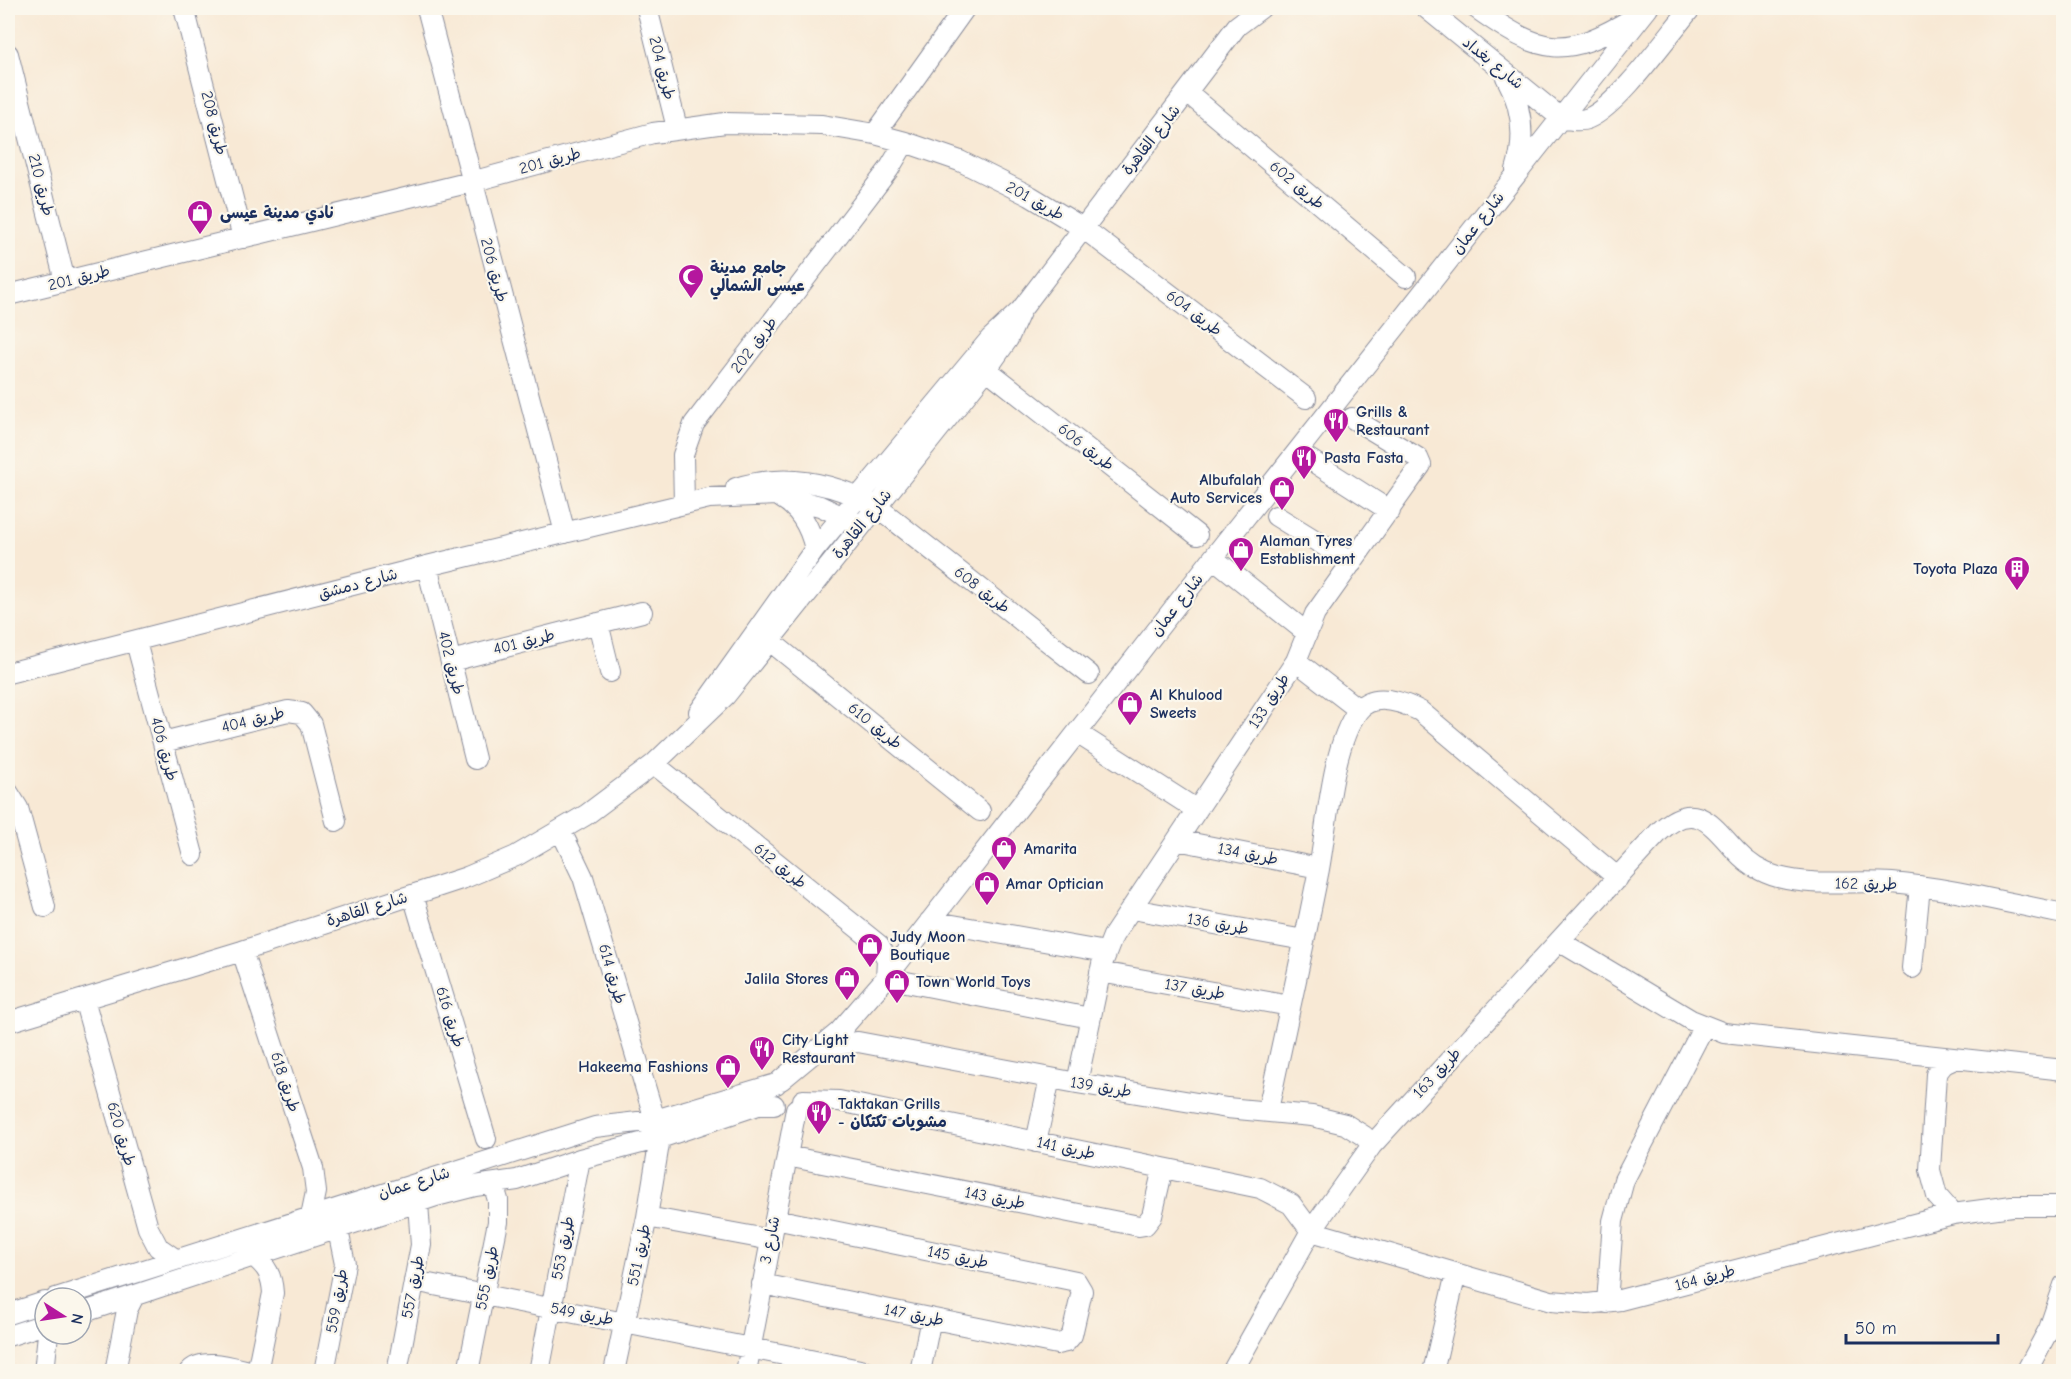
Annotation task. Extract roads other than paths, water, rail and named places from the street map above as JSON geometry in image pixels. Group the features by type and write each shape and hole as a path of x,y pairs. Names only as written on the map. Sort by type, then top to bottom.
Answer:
{"street":[{"name":"طريق 208","path":"184,8 243,238"},
{"name":"طريق 206","path":"427,8 565,533"},
{"name":"طريق 204","path":"646,8 677,128"},
{"path":"874,134 965,8"},
{"name":"شارع القاهرة","path":"8,1022 242,951 355,911 413,895 496,864 561,831 608,800 654,764 726,695 770,641 852,521 980,364 995,333 1021,310 1188,93 1240,17 1261,8"},
{"name":"شارع بغداد","path":"1426,8 1561,118"},
{"name":"شارع بغداد","path":"1476,8 1516,36 1555,47 1595,40 1646,9"},
{"path":"1561,118 1580,121 1590,118 1602,109 1629,82 1691,8"},
{"name":"شارع عمان","path":"93,1309 455,1191 517,1180 580,1159 637,1144 657,1129 778,1082 824,1046 853,1018 886,978 1213,558 1646,9"},
{"name":"طريق 210","path":"8,54 65,281"},
{"path":"1503,72 1520,115 1522,136 1514,177"},
{"name":"طريق 602","path":"1188,93 1406,277"},
{"name":"طريق 201","path":"8,295 471,182 677,128 725,123 766,122 822,125 905,142 970,166 1030,196 1083,228"},
{"name":"طريق 202","path":"684,504 683,455 694,424 889,169 905,142"},
{"name":"طريق 604","path":"1083,228 1305,398"},
{"name":"طريق 606","path":"980,364 1197,535"},
{"name":"طريق 133","path":"1077,1083 1106,952 1296,661 1316,614 1390,511 1421,463 1418,458 1352,418"},
{"path":"1298,452 1390,511"},
{"name":"شارع دمشق","path":"8,673 427,566 709,498 748,484 791,480 837,488 868,502"},
{"path":"777,495 789,502 807,523 815,549"},
{"name":"شارع دمشق","path":"709,498 777,495 799,499 852,521"},
{"name":"طريق 608","path":"868,502 1089,674"},
{"path":"1276,516 1352,563"},
{"name":"شارع القاهرة","path":"691,728 712,690 815,549 852,521"},
{"path":"1213,558 1307,633"},
{"name":"طريق 402","path":"427,566 475,759"},
{"name":"طريق 401","path":"451,661 642,612"},
{"path":"598,624 610,672"},
{"name":"طريق 610","path":"770,641 980,812"},
{"name":"طريق 406","path":"136,642 193,855"},
{"path":"1296,661 1358,710"},
{"path":"1268,1110 1319,868 1338,761 1358,710 1373,700 1398,701 1420,711 1618,878"},
{"name":"طريق 404","path":"163,742 288,711 302,713 311,724 336,821"},
{"path":"1077,733 1197,810"},
{"name":"طريق 612","path":"654,764 872,939 886,959 886,978"},
{"path":"8,792 18,808 45,907"},
{"name":"طريق 163","path":"1232,1371 1311,1231 1372,1146 1667,824 1688,815"},
{"name":"طريق 162","path":"1688,815 1710,822 1747,862 1775,876 1812,883 1869,882 1920,886 2064,914"},
{"name":"طريق 614","path":"561,831 583,877 657,1129"},
{"name":"طريق 134","path":"1177,840 1319,868"},
{"path":"1912,968 1920,886"},
{"name":"طريق 616","path":"413,895 486,1139"},
{"name":"طريق 136","path":"1132,909 1304,940"},
{"path":"930,921 1106,952"},
{"path":"1559,941 1704,1026 1743,1037 2064,1070"},
{"name":"طريق 618","path":"242,951 313,1168 316,1192 311,1216"},
{"name":"طريق 137","path":"1100,972 1290,1006"},
{"path":"886,978 1090,1018"},
{"name":"طريق 620","path":"84,999 148,1228 158,1247 176,1259"},
{"path":"1607,1303 1613,1221 1622,1186 1704,1026"},
{"name":"طريق 139","path":"824,1046 858,1042 1077,1083 1227,1108 1268,1110 1345,1124 1364,1136 1372,1146"},
{"path":"1953,1214 1937,1196 1929,1170 1936,1074 1944,1064 1955,1059"},
{"path":"1036,1142 1050,1078"},
{"path":"793,1080 798,1083 804,1094 800,1105 786,1112 774,1105 771,1094 778,1082 793,1080"},
{"name":"طريق 141","path":"800,1105 839,1101 1271,1192 1291,1204 1311,1231"},
{"name":"شارع عمان","path":"93,1286 595,1127 632,1123 657,1129 758,1105 774,1105"},
{"name":"شارع 3","path":"746,1371 774,1219 800,1105"},
{"path":"632,1123 637,1144"},
{"name":"طريق 551","path":"614,1371 647,1217 657,1129"},
{"name":"طريق 143","path":"787,1156 1139,1226 1144,1225 1152,1216 1163,1168"},
{"name":"طريق 553","path":"539,1371 580,1159"},
{"name":"طريق 555","path":"468,1371 498,1222 498,1200 493,1184"},
{"name":"طريق 557","path":"397,1371 421,1245 418,1203"},
{"name":"طريق 164","path":"1311,1231 1551,1300 1569,1304 1607,1303 1953,1214 2012,1206 2064,1206"},
{"path":"647,1217 771,1240"},
{"name":"طريق 145","path":"774,1219 1076,1281 1082,1291 1072,1335 1066,1342"},
{"name":"طريق 559","path":"324,1371 345,1264 338,1230"},
{"path":"189,1371 195,1365 206,1364 255,1371 273,1293 272,1282 262,1262 253,1256"},
{"path":"1433,1371 1456,1273"},
{"name":"طريق 549","path":"414,1281 870,1371"},
{"name":"طريق 147","path":"762,1284 1057,1344 1066,1342"},
{"path":"2026,1371 2049,1329 2064,1285"},
{"path":"115,1371 127,1310 134,1296"},
{"path":"8,1314 33,1306"},
{"path":"920,1371 932,1318"},
{"path":"8,1336 33,1328"},
{"path":"44,1371 47,1346"}],"place":[{"name":"نادي مدينة عيسى","path":"200,236"},
{"name":"جامع مدينة عيسى الشمالي","path":"691,300"},
{"name":"Grills & Restaurant","path":"1336,444"},
{"name":"Pasta Fasta","path":"1304,481"},
{"name":"Albufalah Auto Services","path":"1282,512"},
{"name":"Alaman Tyres Establishment","path":"1241,573"},
{"name":"Toyota Plaza","path":"2017,592"},
{"name":"Al Khulood Sweets","path":"1130,727"},
{"name":"Amarita","path":"1004,872"},
{"name":"Amar Optician","path":"987,907"},
{"name":"Judy Moon Boutique","path":"870,969"},
{"name":"Jalila Stores","path":"847,1002"},
{"name":"Town World Toys","path":"897,1005"},
{"name":"City Light Restaurant","path":"762,1072"},
{"name":"Hakeema Fashions","path":"728,1090"},
{"name":"Taktakan Grills - مشويات تكتكان","path":"819,1136"}]}
